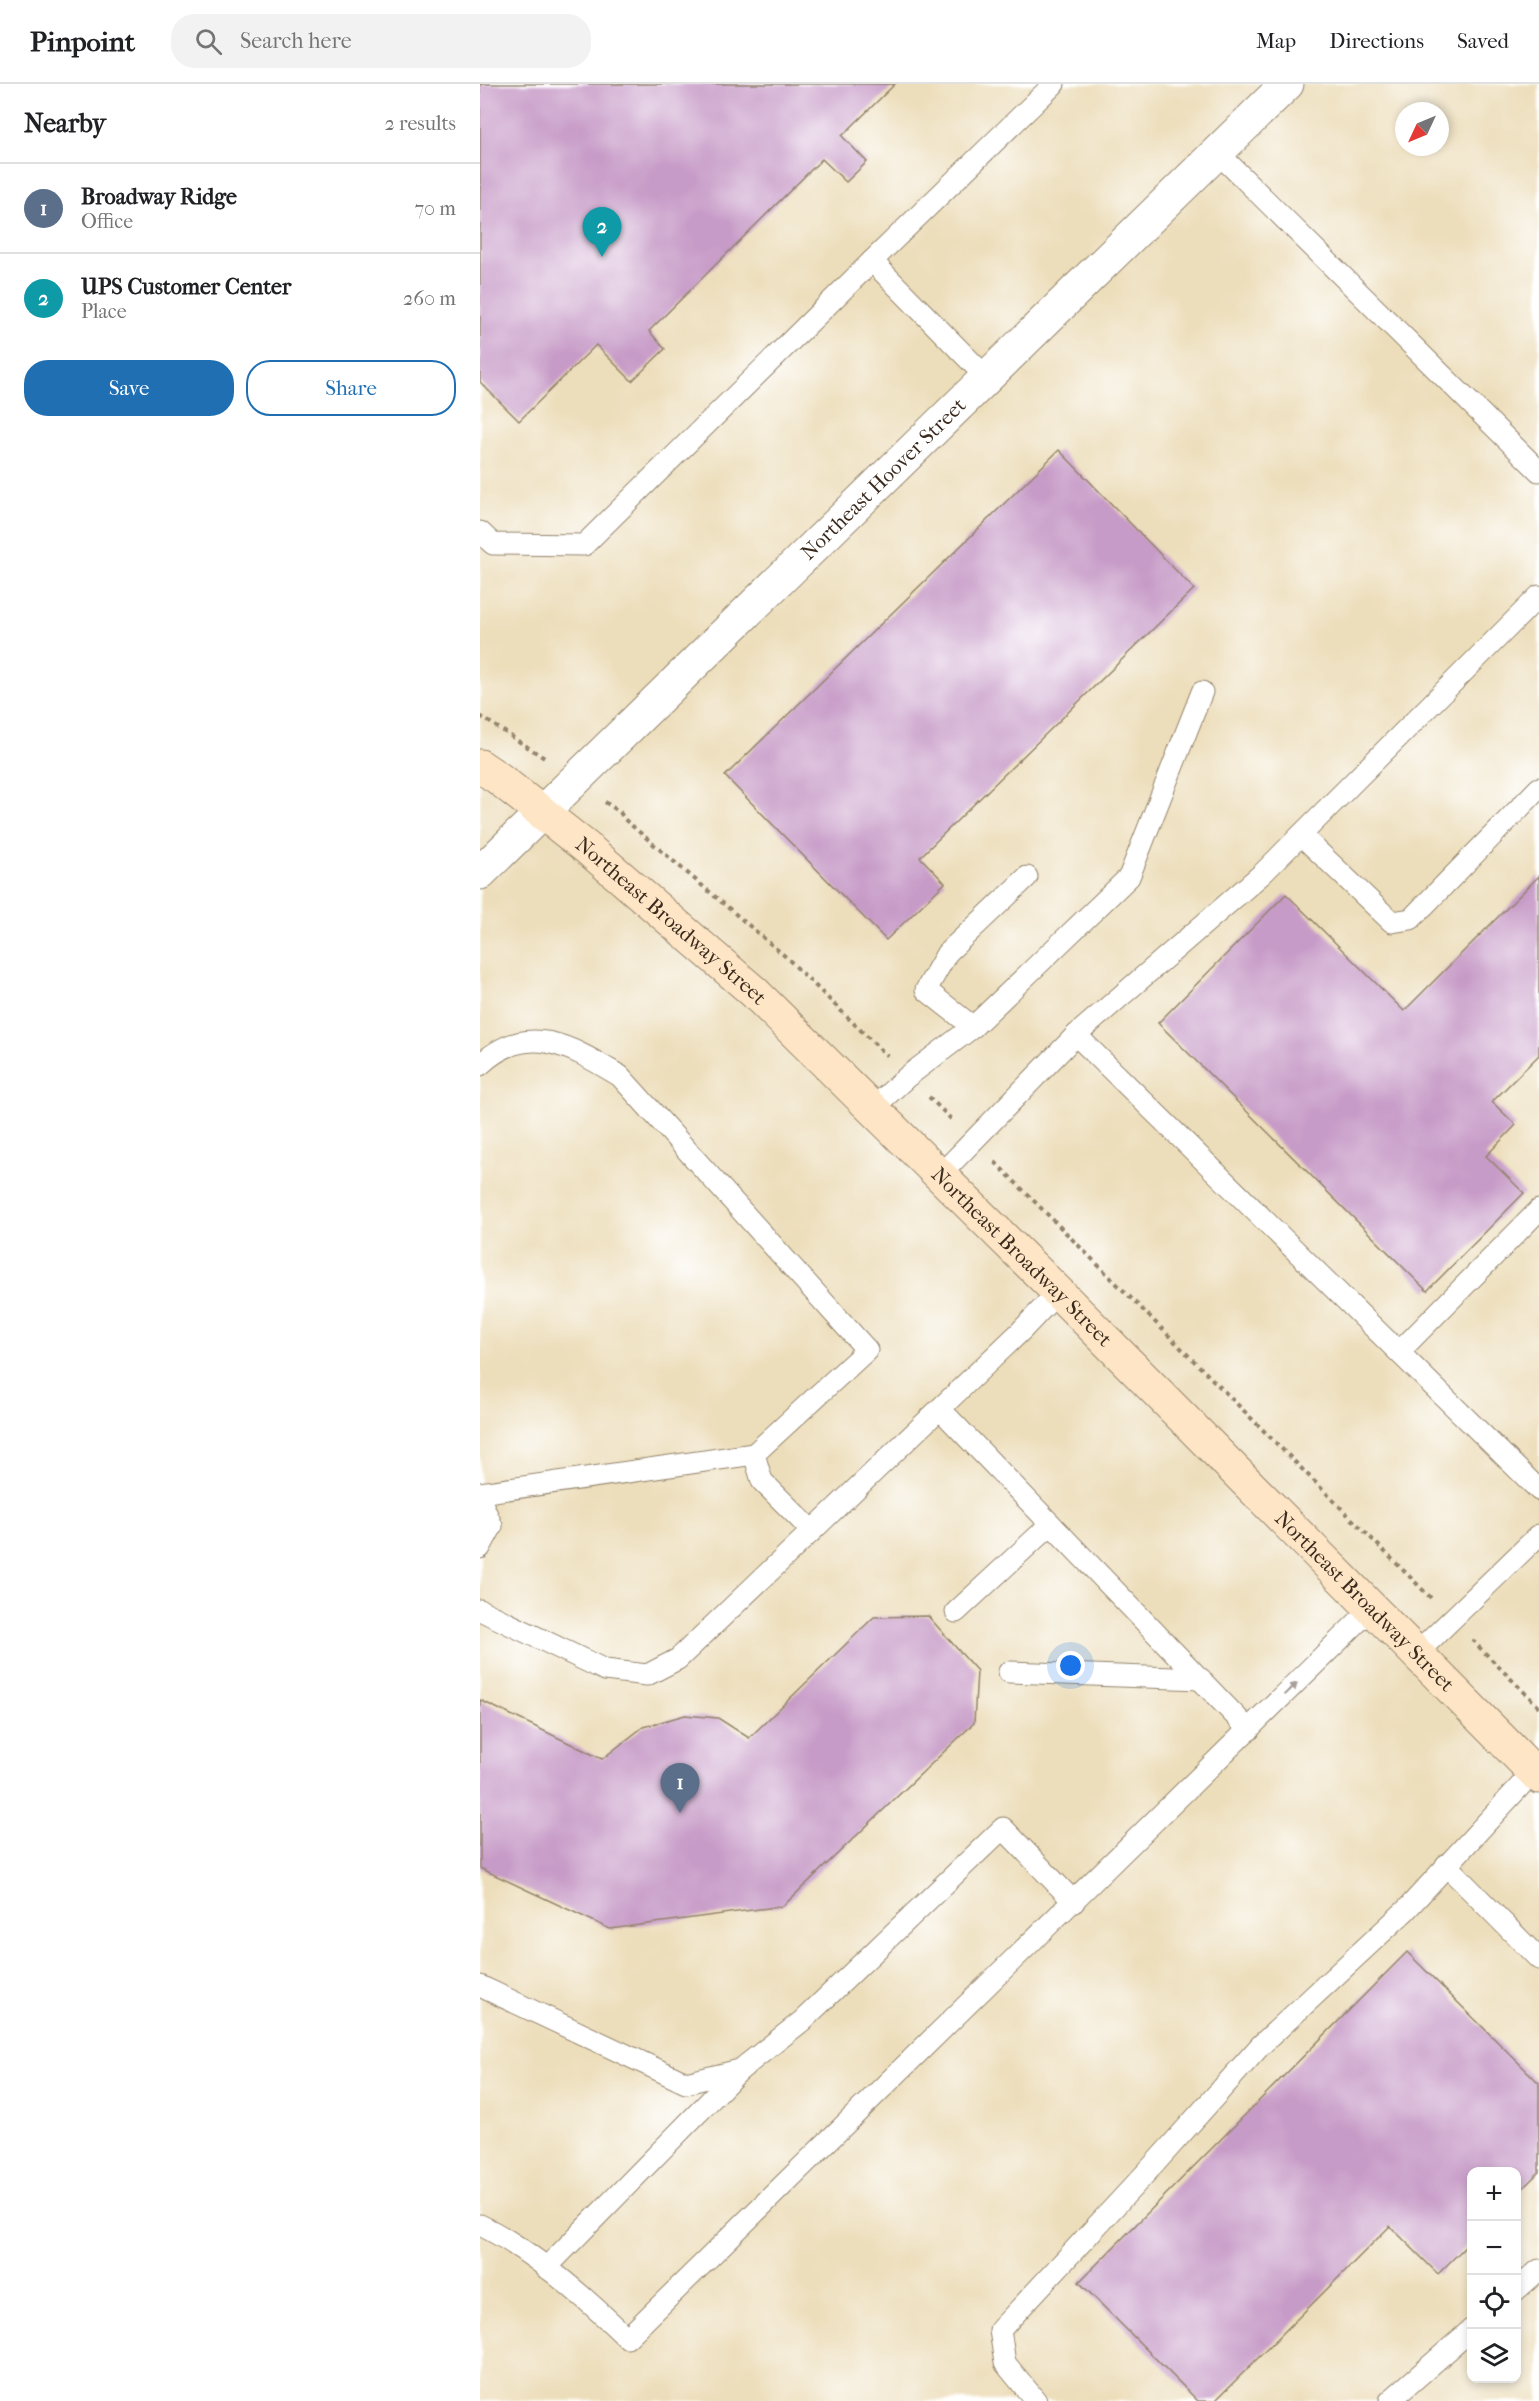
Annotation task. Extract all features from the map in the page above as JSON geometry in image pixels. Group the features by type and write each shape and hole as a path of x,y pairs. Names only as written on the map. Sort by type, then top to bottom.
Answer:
{"main road":[{"name":"Northeast Broadway Street","path":"480,766 542,812 728,968 1058,1292 1536,1774"}],"street":[{"name":"Northeast Hoover Street","path":"480,873 1287,84"}],"lane":[{"path":"480,532 493,544 584,544 1054,84"},
{"path":"1217,152 1539,471"},
{"path":"872,261 987,378"},
{"path":"939,1176 1076,1035 1263,873 1539,596"},
{"path":"873,1108 908,1076 973,1027 1128,878 1202,692"},
{"path":"1301,835 1392,922 1411,919 1539,788"},
{"path":"973,1027 926,990 947,953 1027,877"},
{"path":"1076,1035 1539,1490"},
{"path":"480,1065 490,1056 512,1045 544,1040 577,1050 620,1076 867,1350 754,1454 480,1493"},
{"path":"1400,1353 1539,1210"},
{"path":"480,1610 605,1670 647,1675 678,1659 940,1409 1058,1292"},
{"path":"940,1409 1249,1730"},
{"path":"754,1454 762,1481 812,1531"},
{"path":"480,1499 492,1526 480,1548"},
{"path":"956,1612 1051,1524"},
{"path":"1417,1653 1539,1535"},
{"path":"480,2224 494,2231 546,2268 601,2313 627,2338 1372,1608"},
{"path":"1009,1672 1201,1679"},
{"path":"1036,2401 1005,2363 1000,2330 1261,2045 1406,1910 1446,1865 1536,1774"},
{"path":"546,2268 740,2070 802,2021 1003,1828 1074,1902"},
{"path":"1446,1865 1539,1959"},
{"path":"480,1986 686,2083 740,2070"},
{"path":"1521,2286 1539,2270"},
{"path":"1390,2401 1467,2333"}],"path":[{"path":"480,716 528,746 620,812 624,819 786,957 974,1140 1539,1707"}],"building":[{"path":"480,84 895,84 842,136 867,162 846,182 822,159 649,331 665,349 632,381 596,345 519,421 480,382"},
{"path":"1059,450 1194,589 920,857 945,883 886,940 725,776"},
{"path":"1539,876 1539,1055 1492,1102 1516,1125 1486,1156 1524,1193 1427,1291 1158,1023 1286,894 1404,1011"},
{"path":"928,1616 977,1671 974,1723 783,1906 610,1929 480,1868 480,1700 602,1759 643,1727 685,1715 718,1718 749,1738 874,1617"},
{"path":"1407,1952 1539,2083 1539,2172 1521,2190 1521,2167 1467,2167 1467,2245 1438,2274 1390,2226 1215,2401 1198,2401 1079,2282"}],"place":[{"name":"UPS Customer Center","path":"602,257"},
{"name":"Broadway Ridge","path":"680,1813"}]}
